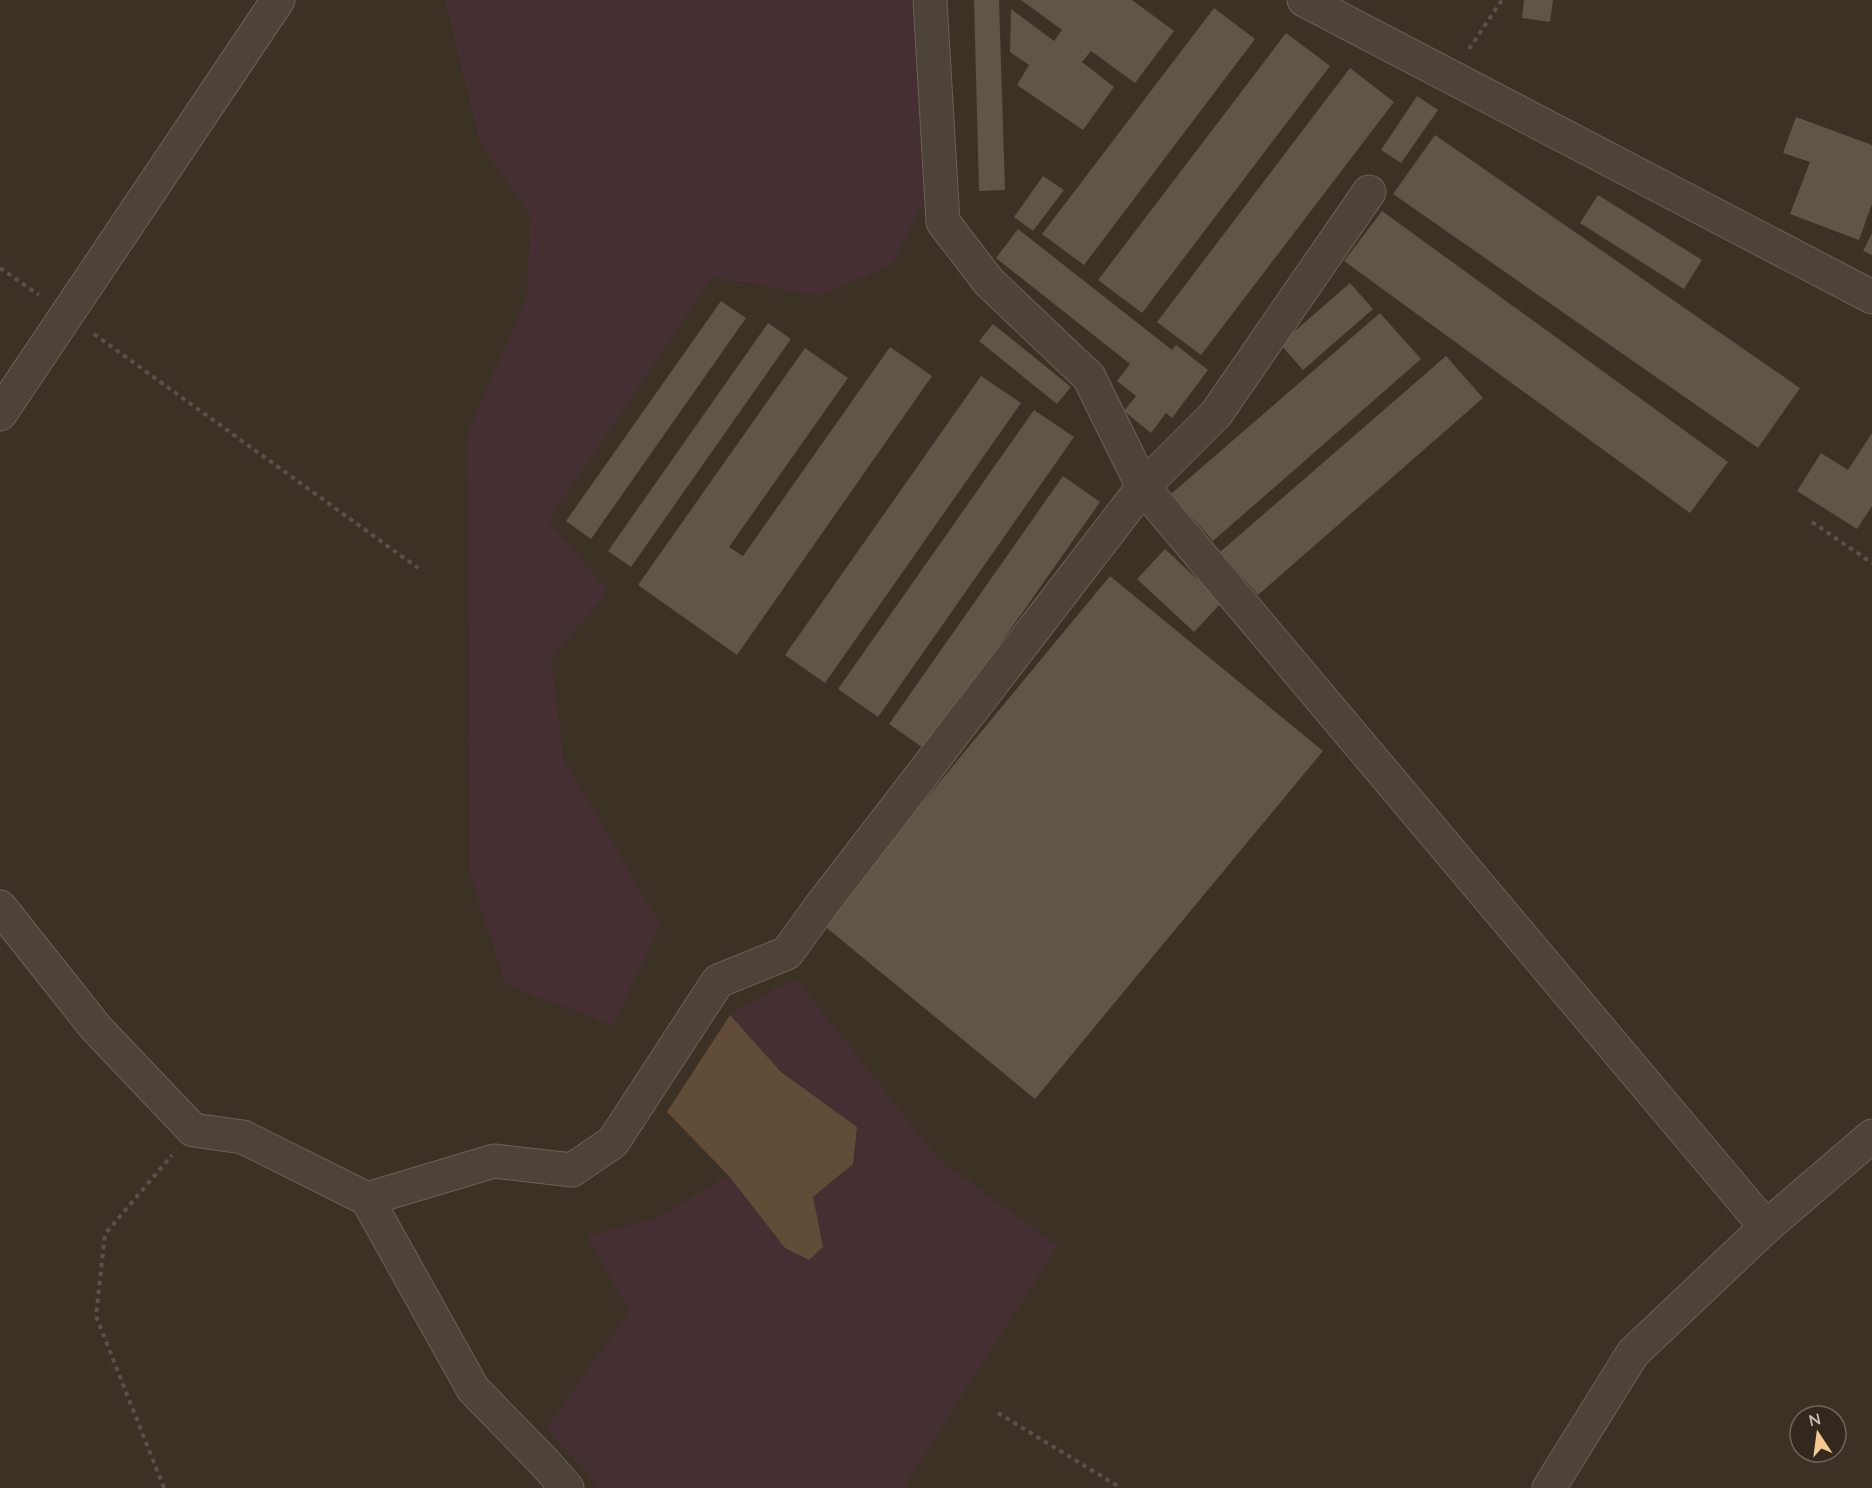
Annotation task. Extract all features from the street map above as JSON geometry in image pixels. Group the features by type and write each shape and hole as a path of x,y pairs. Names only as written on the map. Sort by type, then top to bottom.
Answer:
{"street":[{"path":"0,414 278,0"},
{"path":"930,0 942,222 989,282 1089,377 1143,487 1766,1227"},
{"path":"1304,0 1872,297"},
{"path":"367,1198 494,1161 572,1170 613,1142 718,981 787,953 1143,487 1216,414 1369,192"},
{"path":"0,907 96,1028 193,1130 243,1137 367,1198 473,1389 567,1488"},
{"path":"1549,1488 1633,1353 1766,1227 1872,1136"}],"path":[{"path":"1451,76 1502,0"},
{"path":"0,268 418,568"},
{"path":"1812,522 1872,564"},
{"path":"164,1488 96,1316 105,1234 193,1130"},
{"path":"998,1413 1121,1488"}],"shaded area":[{"path":"445,0 912,0 924,201 893,263 821,296 712,277 548,521 608,591 551,659 564,760 660,925 613,1025 506,985 470,874 467,435 527,297 531,216 481,145"},
{"path":"795,978 938,1159 1057,1246 903,1488 600,1488 546,1428 630,1312 587,1236 657,1218 729,1176 785,1248 813,1197 853,1164 857,1127 781,1072 730,1015"},
{"path":"730,1015 781,1072 857,1127 853,1164 813,1197 823,1247 809,1260 785,1248 729,1176 667,1112"}],"building":[{"path":"974,0 999,0 1005,190 979,191"},
{"path":"1021,0 1132,0 1174,31 1135,83 1091,51 1082,62 1114,87 1083,130 1017,85 1029,65 1010,52 1011,9 1054,41 1062,30"},
{"path":"1524,0 1553,0 1550,22 1522,18"},
{"path":"1214,8 1255,39 1084,265 1042,234"},
{"path":"1286,33 1330,66 1142,313 1098,280"},
{"path":"1350,68 1394,102 1201,355 1157,322"},
{"path":"1417,96 1438,110 1401,163 1381,150"},
{"path":"1796,117 1872,145 1872,204 1859,240 1790,214 1810,162 1783,153"},
{"path":"1435,135 1800,388 1758,448 1393,194"},
{"path":"1043,176 1064,190 1033,231 1014,217"},
{"path":"1598,195 1702,260 1684,289 1580,223"},
{"path":"1382,211 1728,462 1690,513 1344,261"},
{"path":"1018,229 1172,350 1176,345 1208,370 1172,418 1166,413 1151,433 1124,411 1136,396 1117,381 1130,364 996,258"},
{"path":"1872,233 1872,255 1863,251"},
{"path":"1350,283 1373,309 1303,370 1280,344"},
{"path":"721,301 746,318 591,539 566,521"},
{"path":"1380,313 1421,359 1213,541 1171,494"},
{"path":"768,323 791,339 631,567 608,551"},
{"path":"993,324 1071,387 1057,404 979,341"},
{"path":"890,347 932,376 737,655 638,585 805,348 848,378 729,547 743,556"},
{"path":"1446,356 1483,398 1258,595 1220,552"},
{"path":"981,376 1021,403 825,683 785,655"},
{"path":"1034,410 1074,437 878,717 838,689"},
{"path":"1872,433 1872,506 1857,529 1797,491 1821,453 1848,470"},
{"path":"1063,476 1100,502 926,750 889,724"},
{"path":"1165,549 1222,602 1194,632 1137,579"},
{"path":"1110,576 1323,751 1035,1099 822,924"}]}
